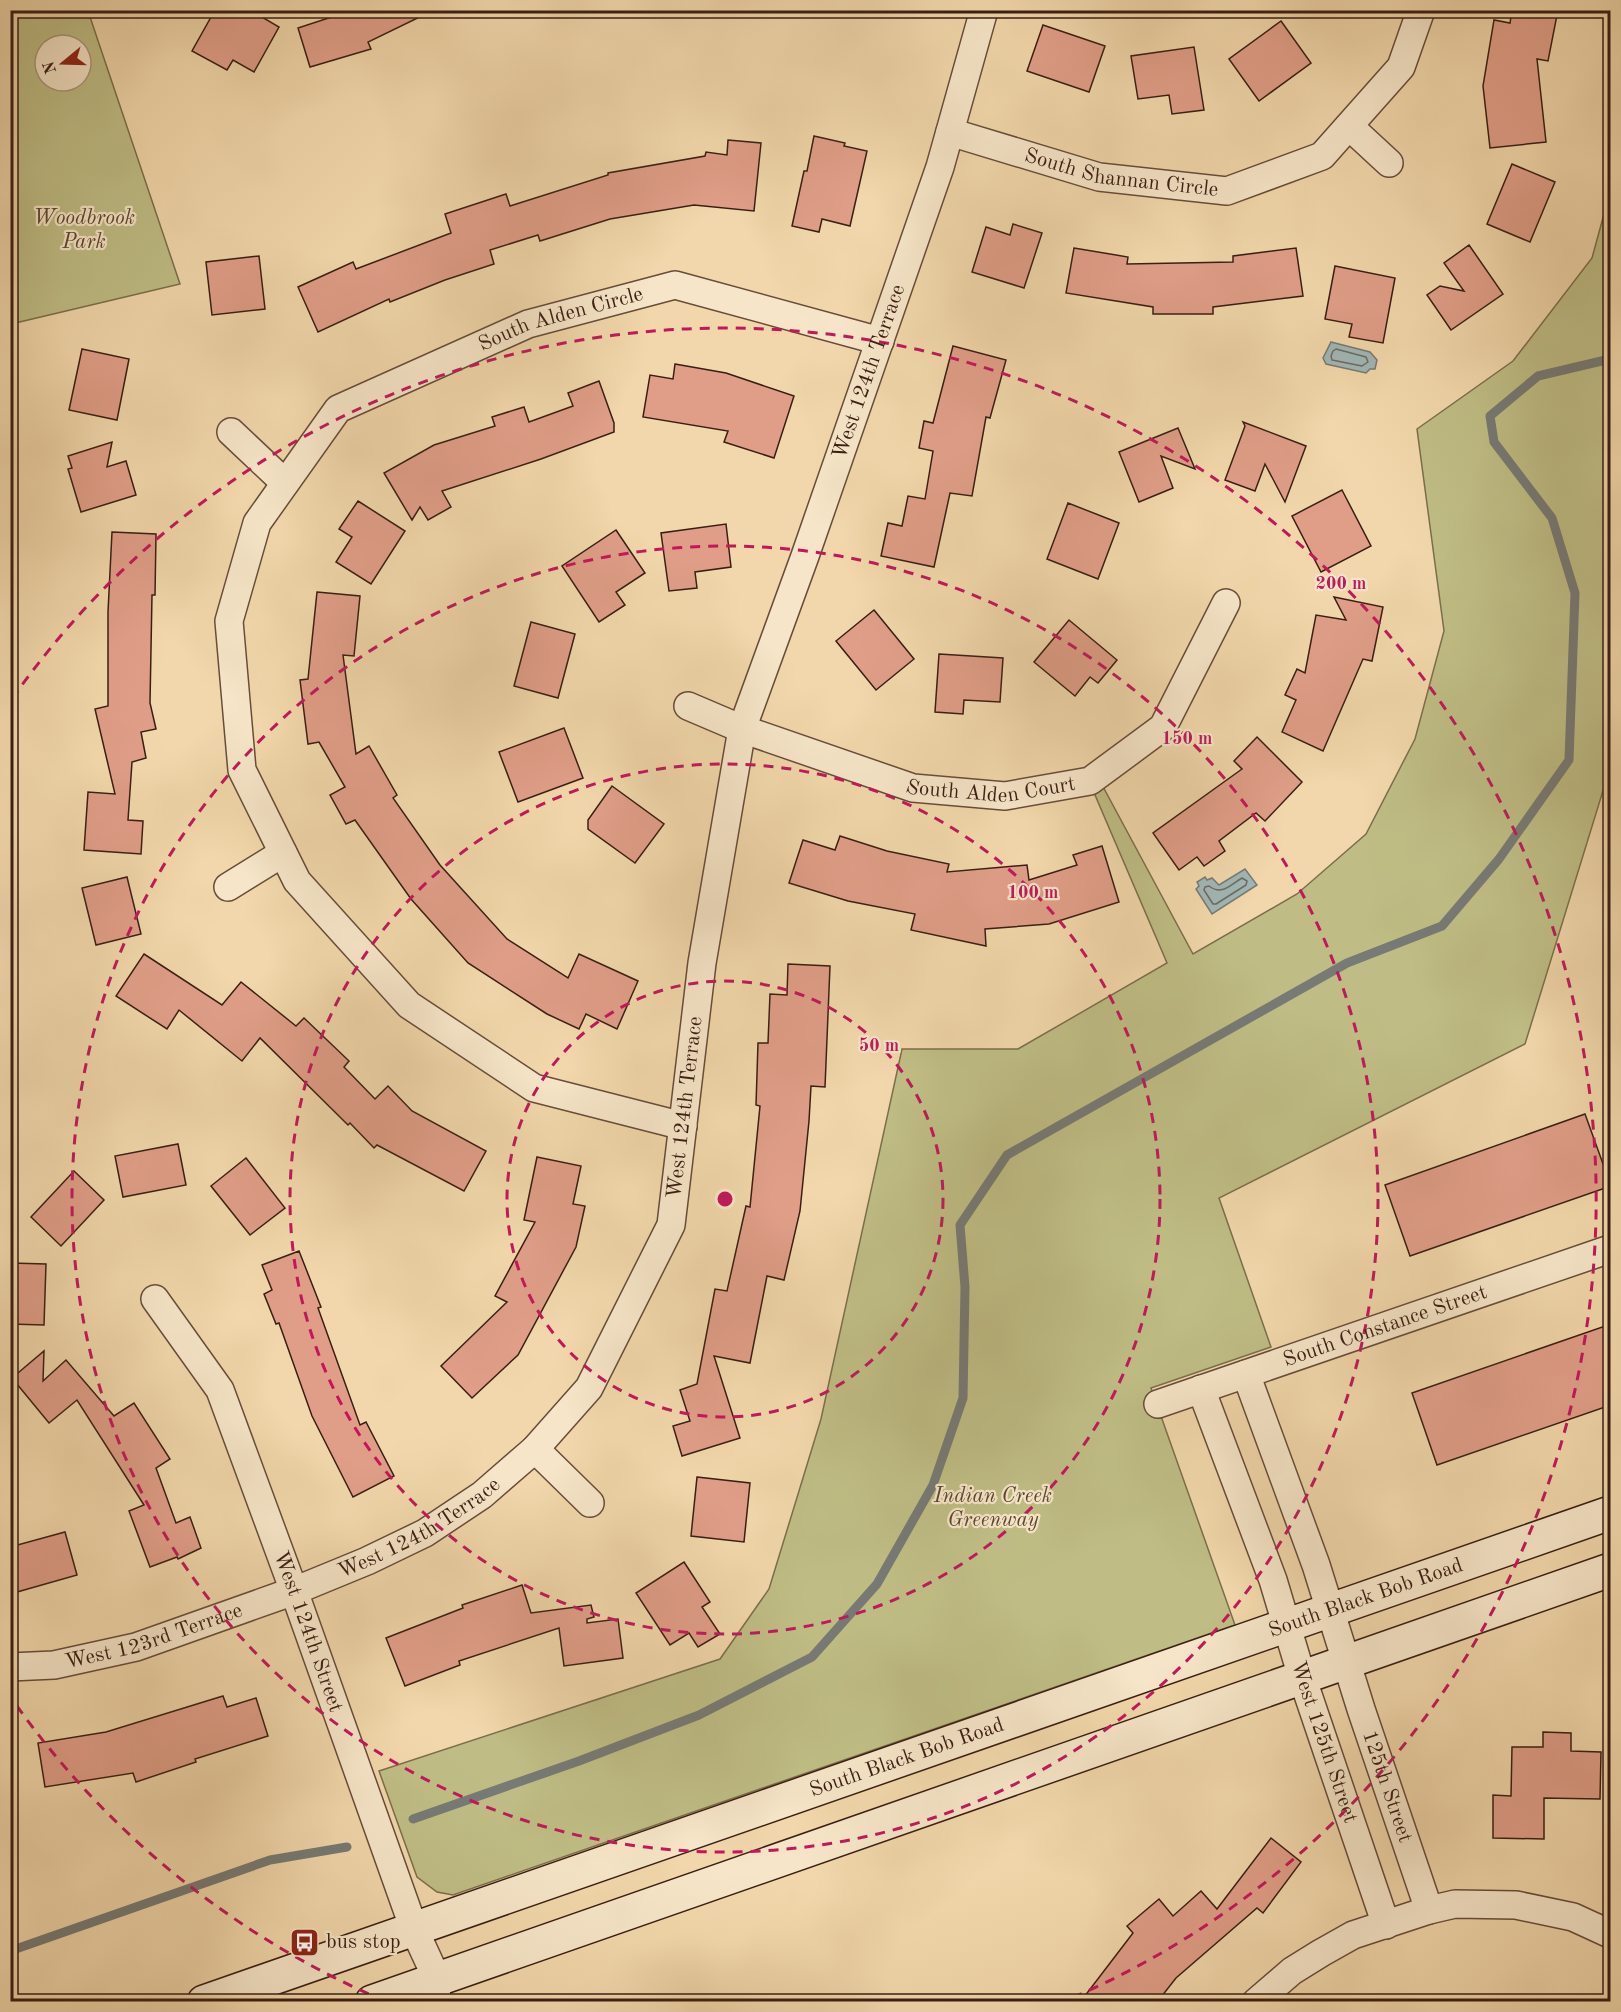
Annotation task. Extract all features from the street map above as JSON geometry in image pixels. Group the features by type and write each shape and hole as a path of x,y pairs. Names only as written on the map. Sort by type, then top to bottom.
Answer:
{"main road":[{"name":"South Black Bob Road","path":"204,2001 1611,1513"},
{"path":"372,2001 442,1990 1302,1677 1611,1570"}],"street":[{"name":"West 124th Terrace","path":"294,1591 367,1561 425,1533 482,1495 535,1449 589,1388 671,1226 702,963 742,729 880,341 950,132 984,10"},
{"name":"South Shannan Circle","path":"950,132 1099,177 1227,191 1322,156 1401,67 1421,10"},
{"path":"1349,126 1389,163"},
{"name":"South Alden Circle","path":"683,1126 534,1088 409,1005 297,881 242,770 229,621 256,523 338,409 528,324 675,285 880,341"},
{"path":"231,432 285,483"},
{"name":"South Alden Court","path":"742,729 913,788 1005,796 1090,781 1163,727 1226,603"},
{"path":"688,706 742,729"},
{"path":"228,887 283,853"},
{"name":"South Constance Street","path":"1158,1404 1611,1249"},
{"name":"West 124th Street","path":"155,1299 220,1390 414,1929 442,1990"},
{"path":"1246,1374 1316,1565 1347,1662"},
{"name":"West 125th Street","path":"1201,1389 1273,1580 1302,1677 1386,1925"},
{"path":"535,1449 590,1503"},
{"name":"West 123rd Terrace","path":"10,1667 54,1665 136,1647 294,1591"},
{"name":"125th Street","path":"1347,1662 1429,1910"},
{"path":"1256,2001 1292,1971 1353,1935 1429,1910 1455,1904 1516,1905 1573,1917 1611,1934"}],"green space":[{"name":"Woodbrook Park","path":"10,11 88,11 180,284 11,324"},
{"name":"Indian Creek Greenway","path":"1610,192 1610,768 1525,1044 1219,1198 1271,1347 1151,1388 1235,1625 453,1895 437,1892 417,1877 379,1771 720,1659 769,1589 821,1419 902,1049 1018,1049 1167,963 1092,788 1101,783 1193,954 1297,894 1366,834 1415,739 1444,631 1417,429 1513,361 1592,258"}],"water":[{"path":"1331,342 1370,352 1377,360 1375,369 1370,369 1366,373 1326,364 1323,358"},
{"path":"1245,869 1257,885 1212,914 1196,889 1199,886 1197,882 1205,877 1207,880 1212,878 1219,885"}],"building":[{"path":"215,10 250,10 279,27 254,72 233,60 227,70 192,51"},
{"path":"353,10 434,10 368,42 371,49 310,67 298,28"},
{"path":"1512,10 1558,10 1548,61 1537,59 1546,142 1490,148 1483,86 1494,20 1510,23"},
{"path":"1281,21 1311,63 1259,101 1229,59"},
{"path":"1043,25 1105,46 1089,92 1027,71"},
{"path":"1194,47 1204,110 1172,114 1169,95 1138,99 1131,56"},
{"path":"814,136 867,151 850,226 822,219 819,232 792,226"},
{"path":"728,140 761,143 754,211 694,205 610,219 540,241 538,235 490,250 494,264 390,302 389,299 318,332 298,287 353,262 356,269 451,233 445,214 506,194 510,206 608,175 608,173 705,156 706,152 727,155"},
{"path":"1512,164 1555,182 1530,242 1487,224"},
{"path":"1013,224 1042,233 1024,288 972,272 986,227 1010,235"},
{"path":"1469,245 1503,294 1451,330 1427,295 1440,286 1464,291 1444,263"},
{"path":"1074,248 1128,257 1127,264 1233,262 1233,256 1296,248 1303,296 1213,307 1213,314 1153,314 1153,307 1066,293"},
{"path":"259,256 265,309 212,315 206,262"},
{"path":"1335,266 1395,278 1383,343 1349,337 1352,324 1325,319"},
{"path":"953,346 1006,360 990,418 986,417 972,496 950,493 934,567 881,556 888,523 902,526 908,496 925,499 933,451 919,448 924,421 933,423"},
{"path":"82,349 129,359 117,420 69,410"},
{"path":"675,364 726,373 794,396 774,458 724,442 728,431 643,417 650,375 673,379"},
{"path":"599,381 614,423 614,432 541,459 442,491 451,507 428,520 420,507 412,520 384,473 434,445 495,426 492,417 524,407 529,422 573,406 568,393"},
{"path":"1243,422 1306,446 1285,502 1265,464 1255,491 1225,480 1245,426"},
{"path":"1178,428 1195,469 1161,456 1173,488 1139,502 1119,452"},
{"path":"112,442 107,467 126,461 136,495 81,512 68,469 72,468 68,456"},
{"path":"1342,490 1371,546 1321,572 1292,516"},
{"path":"358,501 405,531 371,584 336,562 352,537 339,529"},
{"path":"1068,503 1119,523 1098,579 1047,559"},
{"path":"726,524 731,567 695,572 697,588 669,591 661,533"},
{"path":"616,530 645,573 616,592 625,605 599,622 562,566"},
{"path":"112,532 156,534 155,595 152,595 150,703 156,729 141,732 146,758 132,762 128,820 143,821 141,854 84,850 88,792 115,794 95,709 108,706 108,612"},
{"path":"317,592 360,596 354,656 343,655 356,754 369,746 397,795 393,798 440,865 507,939 568,978 579,954 638,981 617,1029 586,1014 579,1029 547,1014 468,963 411,899 355,820 346,824 330,795 345,787 319,742 308,744 300,680 308,679"},
{"path":"1334,597 1383,607 1372,661 1363,659 1323,751 1282,732 1296,700 1285,695 1297,669 1305,673 1316,615 1346,620"},
{"path":"874,610 914,659 876,690 836,641"},
{"path":"1069,620 1117,660 1098,683 1090,677 1075,696 1034,662"},
{"path":"531,622 575,634 558,698 514,686"},
{"path":"939,654 1003,658 1000,702 964,700 963,714 935,712"},
{"path":"564,728 583,778 518,802 499,752"},
{"path":"1257,737 1302,782 1265,821 1256,813 1219,841 1225,851 1204,866 1197,857 1179,870 1153,833 1242,769 1234,761"},
{"path":"612,786 664,824 635,863 588,829 588,820"},
{"path":"840,836 887,851 949,864 947,872 1027,865 1029,880 1077,865 1073,855 1102,846 1119,902 1049,924 985,929 986,946 911,930 915,914 848,901 789,883 803,840 835,850"},
{"path":"127,877 141,934 96,945 82,888"},
{"path":"144,954 222,1005 241,982 296,1026 304,1018 349,1061 344,1067 375,1099 388,1086 412,1111 486,1151 464,1191 377,1145 374,1148 260,1038 242,1061 179,1010 167,1029 116,996"},
{"path":"788,964 830,966 825,1087 811,1086 800,1211 784,1280 767,1276 750,1363 714,1356 740,1438 682,1456 673,1426 690,1421 680,1390 697,1384 715,1289 727,1291 746,1206 750,1207 760,1106 756,1105 758,1043 768,1043 770,994 787,995"},
{"path":"1585,1114 1611,1186 1410,1256 1385,1185"},
{"path":"178,1144 186,1185 123,1197 115,1156"},
{"path":"537,1157 581,1166 573,1204 585,1206 576,1247 518,1355 472,1398 441,1366 507,1302 495,1296 535,1222 524,1220"},
{"path":"246,1158 285,1208 250,1235 211,1186"},
{"path":"74,1171 104,1200 61,1246 31,1217"},
{"path":"299,1251 321,1307 318,1308 360,1425 366,1422 394,1476 353,1497 312,1416 279,1323 276,1324 264,1294 272,1290 262,1265"},
{"path":"10,1263 46,1264 44,1325 10,1324"},
{"path":"1611,1324 1611,1405 1437,1465 1412,1393"},
{"path":"44,1351 43,1381 66,1360 114,1416 134,1403 170,1459 156,1468 176,1523 190,1517 201,1548 178,1559 177,1557 150,1567 129,1511 144,1505 77,1400 49,1423 12,1378"},
{"path":"697,1477 750,1483 744,1542 691,1536"},
{"path":"65,1532 77,1575 17,1592 10,1569 10,1547"},
{"path":"684,1562 710,1602 702,1607 720,1634 698,1647 689,1633 670,1645 636,1593"},
{"path":"522,1585 531,1613 591,1605 594,1617 587,1619 587,1623 618,1619 623,1658 564,1666 559,1628 459,1661 460,1665 405,1686 386,1638 463,1608 462,1605"},
{"path":"223,1696 227,1707 256,1698 268,1736 195,1759 196,1762 136,1782 133,1773 45,1787 38,1743 106,1732"},
{"path":"1543,1732 1571,1733 1571,1751 1601,1752 1600,1799 1544,1798 1544,1839 1493,1838 1493,1795 1511,1796 1512,1747 1543,1747"},
{"path":"1271,1838 1301,1862 1263,1913 1257,1908 1176,1978 1158,2001 1081,2001 1133,1933 1127,1926 1159,1899 1173,1916 1201,1891 1217,1909"}],"waterway":[{"path":"413,1819 579,1761 699,1715 812,1657 877,1584 933,1485 963,1398 965,1287 960,1225 1007,1155 1347,963 1442,926 1499,859 1569,760 1575,593 1552,518 1494,442 1490,416 1538,376 1610,359"},
{"path":"10,1951 270,1860 347,1847"}],"place":[{"name":"bus stop","path":"305,1942"}]}
